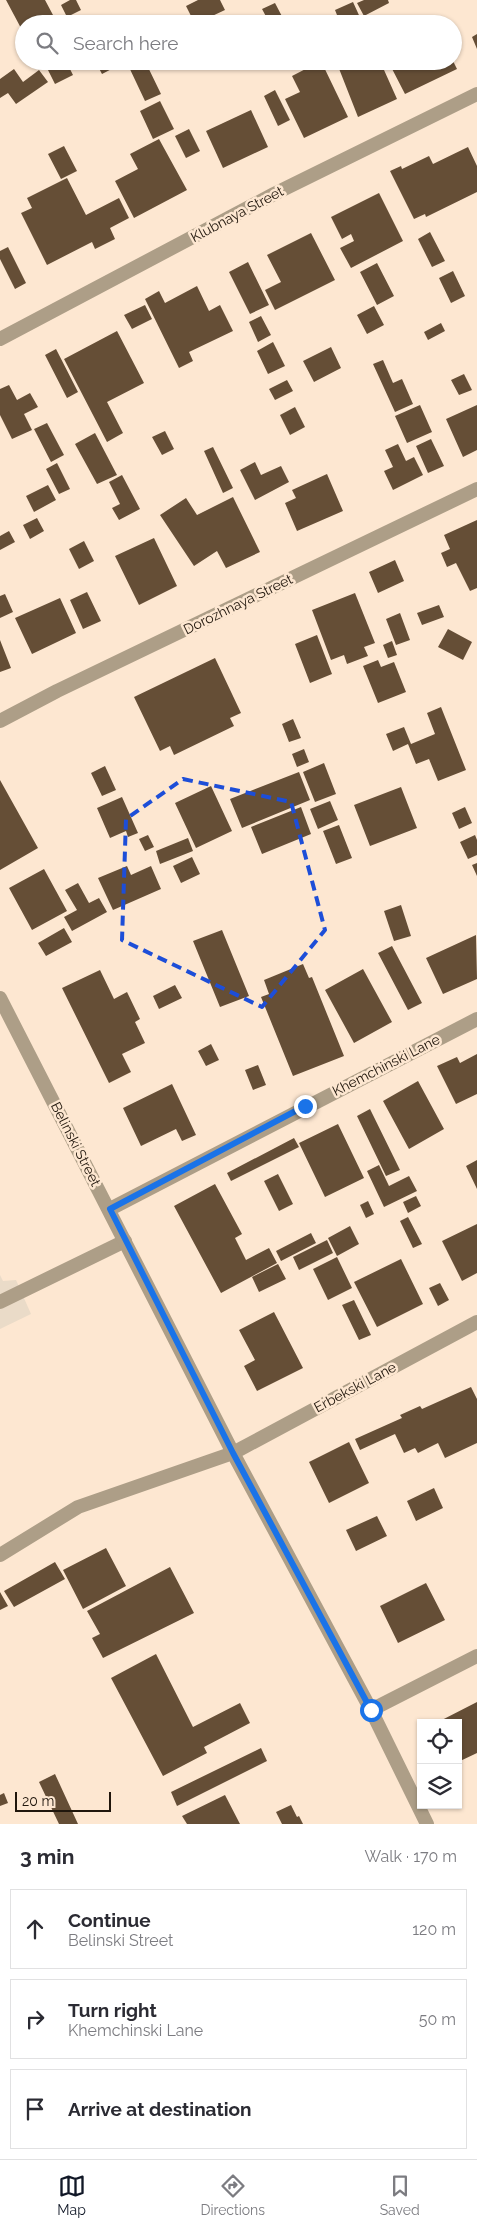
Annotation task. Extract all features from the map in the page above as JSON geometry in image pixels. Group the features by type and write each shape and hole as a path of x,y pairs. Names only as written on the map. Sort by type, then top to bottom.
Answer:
{"street":[{"name":"Klubnaya Street","path":"0,339 274,194 477,94"},
{"name":"Dorozhnaya Street","path":"0,721 65,687 477,490"},
{"name":"Belinski Street","path":"0,998 110,1209 233,1453 371,1710 428,1824"},
{"name":"Khemchinski Lane","path":"110,1209 477,1019"},
{"path":"0,1302 126,1241"},
{"name":"Erbekski Lane","path":"0,1555 78,1508 233,1453 477,1322"},
{"path":"371,1710 477,1656"}],"highlighted area":[{"path":"183,779 291,802 325,930 262,1007 122,940 126,819"}],"shaded area":[{"path":"0,1275 3,1281 16,1280 31,1314 0,1329"}],"building":[{"path":"6,0 45,0 53,15 15,15 15,17"},
{"path":"70,0 76,0 81,10 71,15 66,15 61,5"},
{"path":"198,0 220,0 225,10 214,15 190,15 186,6"},
{"path":"364,0 388,0 389,3 363,15 357,3"},
{"path":"353,2 359,15 337,15 335,10"},
{"path":"275,3 281,15 265,15 262,9"},
{"path":"477,34 477,49 472,37"},
{"path":"14,69 23,82 39,70 48,82 16,104 8,93 0,98 0,79"},
{"path":"48,70 70,70 73,75 55,84"},
{"path":"100,70 110,70 102,74"},
{"path":"130,70 149,70 161,94 145,101"},
{"path":"304,70 325,70 348,117 304,138 285,99 300,92 292,76"},
{"path":"340,70 384,70 397,99 358,117"},
{"path":"393,70 455,70 405,94"},
{"path":"275,90 290,120 278,126 264,96"},
{"path":"160,101 174,129 153,139 140,111"},
{"path":"251,110 268,147 223,168 206,131"},
{"path":"189,129 200,151 186,158 175,136"},
{"path":"159,139 187,190 134,218 115,181 138,169 130,154"},
{"path":"64,146 77,171 61,179 48,154"},
{"path":"468,147 477,166 477,192 426,217 425,214 414,219 390,171 401,166 402,169 429,156 433,164"},
{"path":"67,178 86,215 119,198 129,218 110,228 115,239 95,249 92,242 47,265 21,213 32,208 27,198"},
{"path":"379,193 403,241 351,268 340,248 354,241 351,234 342,239 331,217"},
{"path":"430,232 445,261 432,267 418,239"},
{"path":"311,233 335,280 275,310 265,290 281,282 267,255"},
{"path":"8,247 26,283 15,289 0,259 0,251"},
{"path":"248,262 269,305 250,314 229,272"},
{"path":"377,263 394,296 377,305 360,272"},
{"path":"453,271 465,296 451,303 439,278"},
{"path":"197,286 209,311 220,305 233,331 189,352 193,361 179,368 145,299 159,291 165,303"},
{"path":"145,305 152,319 132,329 124,315"},
{"path":"374,306 384,325 367,334 357,315"},
{"path":"261,316 271,335 258,342 249,322"},
{"path":"441,323 445,331 428,340 424,332"},
{"path":"117,331 144,383 107,402 123,433 107,442 64,359"},
{"path":"273,342 285,366 268,374 257,351"},
{"path":"331,347 341,368 314,382 303,361"},
{"path":"56,349 78,392 67,398 45,355"},
{"path":"383,360 393,383 402,379 413,404 395,412 373,364"},
{"path":"464,374 472,390 459,395 451,380"},
{"path":"287,380 293,391 275,400 269,389"},
{"path":"9,385 17,400 30,393 38,407 24,414 32,430 12,439 0,415 0,389"},
{"path":"420,405 432,432 407,443 395,416"},
{"path":"477,405 477,450 463,457 446,419"},
{"path":"295,407 305,427 290,435 280,415"},
{"path":"47,423 64,455 51,462 34,429"},
{"path":"165,431 174,449 162,455 152,437"},
{"path":"95,433 117,475 97,484 75,444"},
{"path":"431,439 444,466 428,473 416,446"},
{"path":"398,444 406,461 414,457 423,475 393,490 384,471 393,467 385,450"},
{"path":"213,447 233,488 223,493 204,451"},
{"path":"255,462 261,475 281,466 289,482 255,500 240,470"},
{"path":"57,463 70,489 59,494 46,469"},
{"path":"327,474 343,511 297,531 285,503 296,498 292,490"},
{"path":"122,475 140,509 119,520 112,508 120,504 109,482"},
{"path":"48,485 56,500 34,512 26,496"},
{"path":"233,497 260,552 226,568 217,551 194,566 160,515 186,498 197,515"},
{"path":"37,518 44,531 30,539 23,525"},
{"path":"477,520 477,588 470,591 456,563 447,567 441,553 450,549 444,535"},
{"path":"9,531 15,542 0,550 0,536"},
{"path":"154,538 177,586 139,605 115,556"},
{"path":"84,541 94,561 79,569 69,549"},
{"path":"395,560 404,581 378,593 369,572"},
{"path":"87,592 101,621 83,629 70,600"},
{"path":"355,593 375,643 364,647 368,656 347,664 344,655 331,660 312,610"},
{"path":"5,594 13,612 0,618 0,596"},
{"path":"60,598 76,633 32,654 15,618"},
{"path":"439,605 444,617 422,625 417,613"},
{"path":"400,613 410,640 396,645 386,619"},
{"path":"448,629 472,642 463,660 438,647"},
{"path":"317,635 332,674 310,683 295,644"},
{"path":"0,640 11,668 0,672"},
{"path":"392,641 397,655 388,658 383,645"},
{"path":"215,658 241,713 230,718 234,726 174,755 170,746 160,751 134,697"},
{"path":"378,660 381,667 394,662 406,692 378,703 363,666"},
{"path":"441,707 466,770 438,781 429,759 416,764 408,744 393,751 386,734 404,727 411,744 435,734 427,713"},
{"path":"293,719 301,738 289,742 282,724"},
{"path":"304,749 309,762 297,767 292,754"},
{"path":"324,763 336,794 315,802 303,772"},
{"path":"105,766 116,790 102,796 91,773"},
{"path":"299,772 310,800 242,828 230,799"},
{"path":"0,780 38,848 0,870"},
{"path":"211,786 232,831 196,848 175,803"},
{"path":"401,787 417,828 370,846 354,805"},
{"path":"122,797 138,833 128,837 126,831 110,838 97,808"},
{"path":"330,801 338,820 318,829 310,809"},
{"path":"301,807 311,834 262,854 251,827"},
{"path":"465,807 472,823 459,829 452,813"},
{"path":"339,825 352,858 336,864 323,831"},
{"path":"148,835 154,847 145,851 139,839"},
{"path":"475,835 477,855 468,859 460,842"},
{"path":"188,838 193,851 160,864 156,851"},
{"path":"192,857 200,874 181,883 173,866"},
{"path":"477,863 477,876 472,865"},
{"path":"127,866 131,875 151,866 161,889 113,910 98,878"},
{"path":"44,869 67,911 32,930 9,888"},
{"path":"78,883 89,903 99,898 107,912 72,931 64,917 77,910 65,890"},
{"path":"401,905 411,936 394,941 384,911"},
{"path":"64,928 72,942 46,956 38,943"},
{"path":"222,930 249,996 220,1007 193,941"},
{"path":"476,935 477,979 443,994 426,958"},
{"path":"392,946 422,1003 408,1010 378,953"},
{"path":"303,964 309,978 312,977 344,1056 293,1076 261,997 269,994 264,980"},
{"path":"363,969 392,1022 354,1043 325,990"},
{"path":"100,970 114,999 127,992 140,1019 135,1022 145,1043 122,1054 131,1072 109,1083 62,988"},
{"path":"175,985 182,998 159,1009 153,996"},
{"path":"211,1044 219,1060 206,1066 198,1051"},
{"path":"477,1054 477,1094 456,1104 437,1066 457,1057 460,1063"},
{"path":"258,1065 266,1085 253,1090 245,1070"},
{"path":"418,1081 444,1129 409,1149 383,1101"},
{"path":"172,1084 196,1135 182,1141 176,1129 141,1146 123,1108"},
{"path":"370,1109 400,1170 386,1176 357,1116"},
{"path":"338,1124 364,1178 325,1197 299,1143"},
{"path":"294,1138 299,1147 231,1181 227,1173"},
{"path":"477,1160 477,1189 466,1166"},
{"path":"379,1165 389,1186 409,1176 417,1191 384,1207 367,1171"},
{"path":"278,1174 293,1204 279,1211 264,1181"},
{"path":"215,1184 242,1234 235,1238 246,1260 269,1248 277,1263 221,1293 174,1206"},
{"path":"416,1196 421,1206 408,1213 403,1202"},
{"path":"368,1201 374,1214 366,1218 360,1205"},
{"path":"408,1217 422,1244 413,1248 400,1221"},
{"path":"477,1224 477,1273 462,1281 442,1241"},
{"path":"350,1226 359,1244 337,1256 328,1238"},
{"path":"311,1233 316,1243 281,1261 276,1251"},
{"path":"327,1240 333,1253 299,1270 293,1257"},
{"path":"337,1257 352,1288 328,1300 313,1269"},
{"path":"401,1259 423,1304 377,1327 354,1282"},
{"path":"278,1264 286,1279 259,1292 252,1277"},
{"path":"440,1283 449,1300 438,1306 429,1288"},
{"path":"354,1300 371,1335 359,1340 342,1305"},
{"path":"274,1312 303,1368 257,1391 244,1366 255,1360 239,1330"},
{"path":"471,1387 477,1399 477,1443 445,1458 438,1443 418,1453 415,1448 404,1453 395,1434 360,1450 355,1439 402,1418 400,1415 420,1406 422,1409"},
{"path":"349,1442 369,1483 329,1503 309,1462"},
{"path":"434,1488 443,1508 416,1521 407,1501"},
{"path":"377,1516 387,1536 356,1551 346,1530"},
{"path":"106,1548 126,1586 83,1609 63,1570"},
{"path":"55,1562 65,1579 14,1607 4,1591"},
{"path":"170,1567 194,1613 103,1658 92,1638 100,1634 87,1611"},
{"path":"426,1583 445,1620 398,1643 380,1606"},
{"path":"0,1592 8,1606 0,1610"},
{"path":"156,1654 193,1727 240,1703 250,1723 204,1747 207,1753 163,1776 111,1678"},
{"path":"477,1702 477,1753 462,1760 462,1719 444,1719"},
{"path":"261,1748 267,1761 177,1806 171,1792"},
{"path":"55,1774 78,1824 59,1824 39,1782"},
{"path":"4,1793 8,1803 0,1806 0,1795"},
{"path":"225,1795 240,1824 187,1824 182,1816"},
{"path":"291,1805 303,1824 282,1824 276,1812"}],"route":[{"path":"305,1106 110,1209 233,1453 371,1710"}]}
